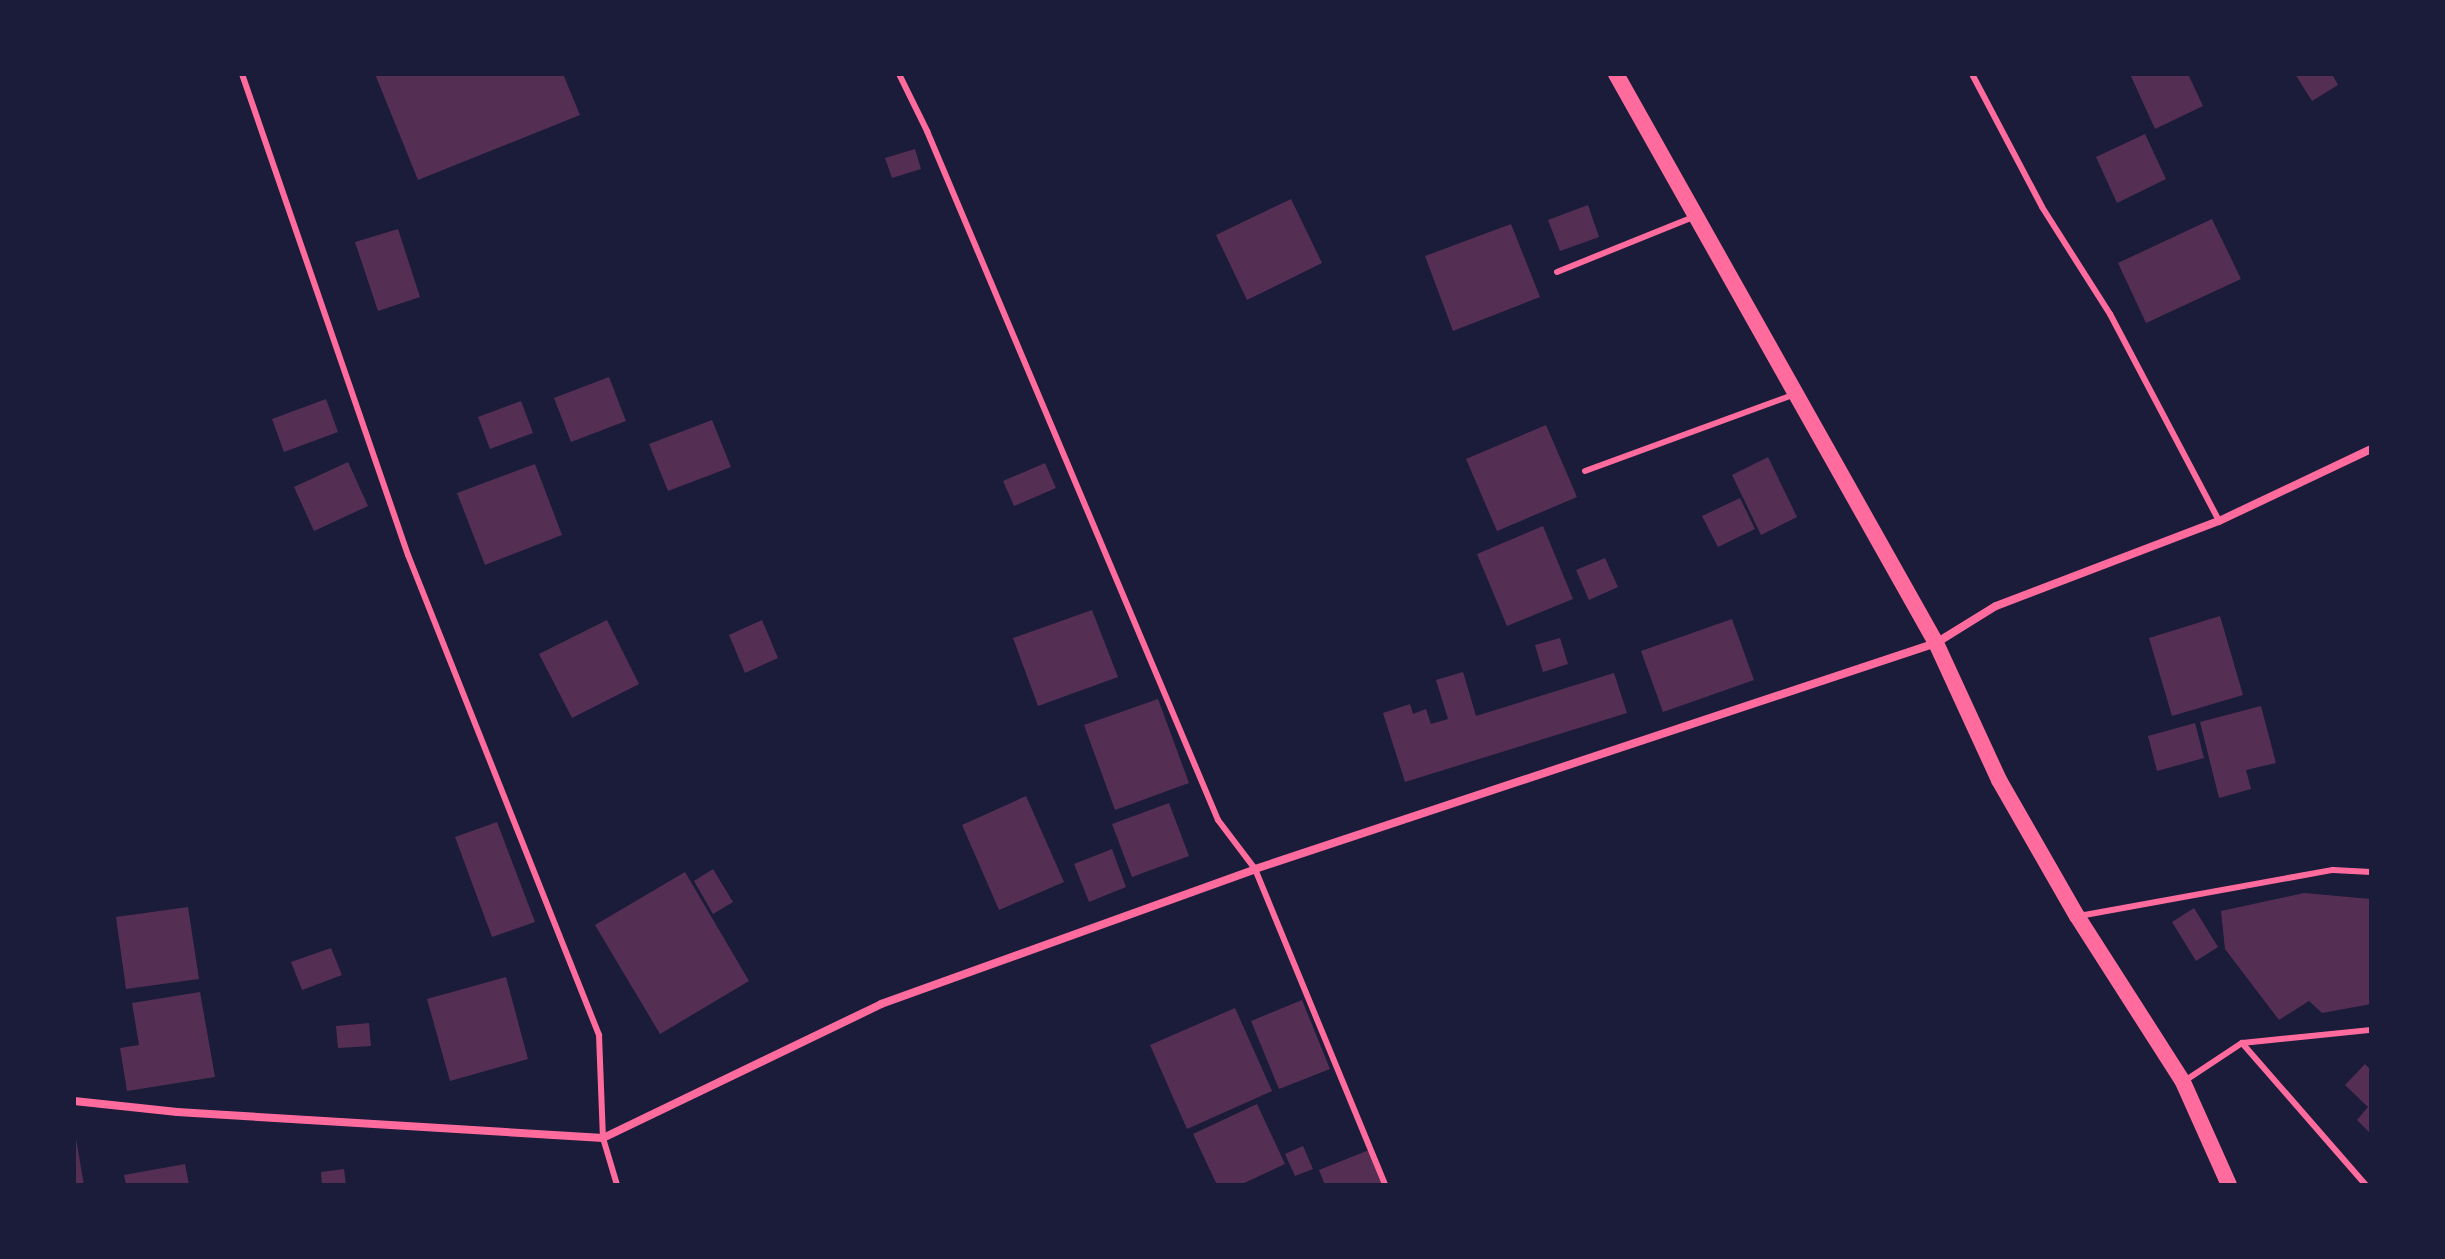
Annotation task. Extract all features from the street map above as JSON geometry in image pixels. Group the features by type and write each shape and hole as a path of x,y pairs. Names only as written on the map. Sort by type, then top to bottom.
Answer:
{"main road":[{"path":"1616,74 1936,643 1999,780 2077,916 2183,1082 2229,1185"}],"street":[{"path":"74,1101 177,1112 603,1138 881,1004 1255,869 1936,643 1996,606 2219,521 2371,449"}],"lane":[{"path":"242,74 408,555 599,1035 603,1138 617,1185"},
{"path":"899,74 927,131 1218,820 1255,869 1385,1185"},
{"path":"1972,74 2042,207 2110,314 2219,521"},
{"path":"1557,272 1696,216"},
{"path":"1585,471 1798,393"},
{"path":"2077,916 2333,870 2371,872"},
{"path":"2183,1082 2242,1043 2371,1030"},
{"path":"2242,1043 2366,1185"}],"building":[{"path":"375,74 563,74 580,115 418,180"},
{"path":"2130,74 2188,74 2203,106 2155,129"},
{"path":"2295,74 2332,74 2338,85 2312,101"},
{"path":"2145,134 2166,179 2117,203 2096,157"},
{"path":"915,149 921,169 892,178 885,158"},
{"path":"1291,199 1322,263 1247,300 1216,235"},
{"path":"1588,205 1599,237 1560,251 1548,220"},
{"path":"2212,219 2241,279 2146,323 2118,263"},
{"path":"1511,224 1540,297 1453,331 1425,256"},
{"path":"398,229 420,297 378,311 355,242"},
{"path":"609,377 626,421 571,442 554,398"},
{"path":"326,399 338,432 284,452 272,419"},
{"path":"521,401 533,433 490,449 478,417"},
{"path":"712,420 731,467 668,491 649,444"},
{"path":"1546,425 1577,497 1497,531 1466,459"},
{"path":"1768,457 1797,517 1761,535 1732,475"},
{"path":"348,462 368,506 314,531 294,487"},
{"path":"1045,463 1056,488 1014,506 1003,481"},
{"path":"535,464 562,535 485,565 457,493"},
{"path":"1740,498 1755,529 1718,547 1702,516"},
{"path":"1543,526 1573,599 1507,626 1477,554"},
{"path":"1605,558 1618,587 1589,600 1576,570"},
{"path":"1092,610 1118,677 1038,706 1013,638"},
{"path":"2220,616 2243,695 2172,716 2149,638"},
{"path":"1732,619 1754,680 1663,712 1641,651"},
{"path":"607,620 639,684 572,718 539,654"},
{"path":"762,620 778,658 745,673 729,635"},
{"path":"1560,638 1568,664 1543,672 1535,645"},
{"path":"1463,672 1476,716 1614,673 1627,713 1405,782 1383,713 1410,704 1413,714 1426,709 1431,724 1448,719 1436,680"},
{"path":"1158,699 1189,783 1115,810 1084,725"},
{"path":"2261,706 2276,763 2246,770 2251,789 2219,798 2200,722"},
{"path":"2195,723 2204,758 2157,771 2148,736"},
{"path":"1026,796 1064,882 999,910 962,825"},
{"path":"1169,803 1189,856 1132,877 1112,824"},
{"path":"497,822 535,922 492,937 455,837"},
{"path":"1112,849 1126,887 1089,902 1074,864"},
{"path":"713,869 733,902 713,914 694,881"},
{"path":"685,872 749,981 660,1034 595,925"},
{"path":"2304,893 2371,899 2371,1004 2322,1013 2309,1001 2279,1020 2225,949 2221,911"},
{"path":"188,907 199,979 126,989 116,917"},
{"path":"2194,908 2218,947 2196,961 2172,922"},
{"path":"331,948 342,975 302,990 291,962"},
{"path":"506,977 528,1059 450,1081 427,999"},
{"path":"200,992 215,1077 127,1091 120,1048 139,1045 132,1003"},
{"path":"1302,1000 1330,1069 1279,1089 1251,1021"},
{"path":"1235,1008 1272,1091 1187,1129 1150,1045"},
{"path":"369,1023 371,1046 338,1048 336,1026"},
{"path":"2365,1064 2371,1070 2371,1134 2357,1120 2368,1107 2345,1085"},
{"path":"1257,1104 1285,1164 1240,1185 1217,1185 1193,1134"},
{"path":"76,1139 84,1185 74,1185"},
{"path":"1303,1146 1313,1169 1295,1176 1285,1154"},
{"path":"1369,1150 1383,1185 1325,1185 1319,1170"},
{"path":"185,1164 189,1185 126,1185 124,1175"},
{"path":"344,1169 346,1185 322,1185 321,1172"}]}
